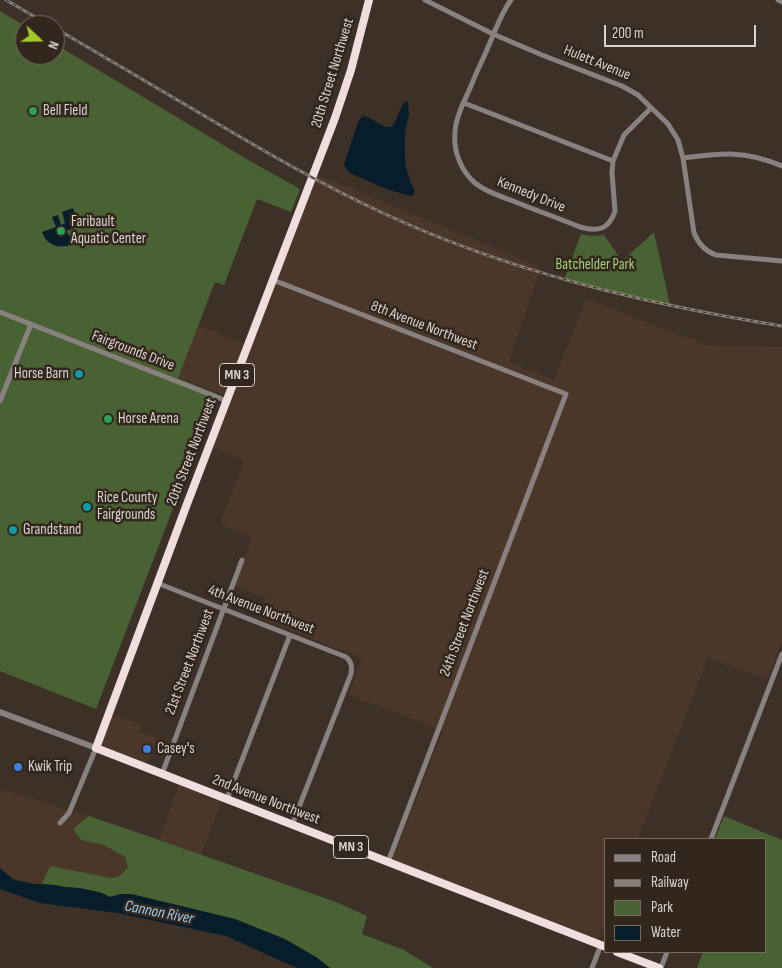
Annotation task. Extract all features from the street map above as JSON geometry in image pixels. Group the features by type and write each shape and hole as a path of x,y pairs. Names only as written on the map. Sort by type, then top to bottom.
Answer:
{"highway":[{"name":"20th Street Northwest","path":"96,748 337,112 369,0"},
{"name":"2nd Avenue Northwest","path":"96,748 603,946"},
{"path":"620,953 660,968"}],"street":[{"name":"Hulett Avenue","path":"425,0 493,34 622,86 638,95 673,131 678,140 683,158 694,233 702,246 716,256 782,261"},
{"name":"Kennedy Drive","path":"511,0 493,34 464,103 455,131 456,152 460,162 470,178 478,185 485,190 563,220 592,230 602,228 613,217 615,211 613,161 624,135 651,108"},
{"path":"778,0 782,2"},
{"path":"464,103 613,161"},
{"path":"683,158 716,154 746,155 762,158 782,166"},
{"name":"8th Avenue Northwest","path":"273,280 566,394"},
{"name":"Fairgrounds Drive","path":"0,312 226,401"},
{"path":"0,401 31,324"},
{"name":"24th Street Northwest","path":"388,862 566,394"},
{"name":"21st Street Northwest","path":"162,774 242,560"},
{"name":"4th Avenue Northwest","path":"157,583 350,660 352,664 351,674 292,825"},
{"path":"227,799 290,635"},
{"path":"711,838 782,654"},
{"name":"2nd Avenue Northwest","path":"0,712 96,748"},
{"name":"20th Street Northwest","path":"60,823 69,813 96,748"},
{"path":"592,968 603,946"},
{"path":"660,968 668,953"}],"shaded area":[{"path":"318,175 541,267 509,362 554,380 586,299 707,345 782,347 782,640 767,680 708,658 638,838 604,838 604,926 598,941 392,861 443,731 349,695 362,658 258,618 265,598 235,586 252,537 220,524 244,461 213,448"},
{"path":"198,326 247,345 226,396 178,377"},
{"path":"111,713 142,725 140,732 157,738 144,770 98,751"},
{"path":"179,784 222,800 201,855 159,840"},
{"path":"0,789 89,816 73,829 81,840 104,845 125,857 128,867 120,876 112,878 50,866 40,890 0,876"}],"green space":[{"path":"0,11 15,20 15,65 65,65 65,50 300,189 291,212 257,199 224,285 215,282 178,378 217,394 96,709 0,671"},
{"name":"Batchelder Park","path":"654,232 670,305 564,280 581,234 591,236 604,235 622,261"},
{"path":"89,816 336,902 367,916 362,934 404,950 433,968 330,968 316,957 197,910 131,894 110,897 89,890 42,884 50,866 112,878 120,876 128,867 125,857 104,845 81,840 73,829"},
{"path":"724,816 782,840 782,968 697,968 703,953 767,953 767,838 715,838"}],"water":[{"path":"406,101 409,114 405,133 406,168 415,191 411,196 389,190 352,174 344,164 361,118 363,116 367,117 384,126 391,127"},
{"path":"73,208 80,226 66,231 75,243 60,247 51,244 42,232 56,227 52,217 58,215 61,225 65,223 62,212"},
{"name":"Cannon River","path":"0,868 16,880 35,884 80,888 102,893 110,897 131,894 235,919 285,939 316,957 330,968 297,968 226,936 118,913 40,903 0,889"}],"railway":[{"path":"6,0 32,15"},
{"path":"65,34 292,167 362,203 432,235 481,253 579,284 680,307 782,326"}],"place":[{"name":"Bell Field","path":"33,111"},
{"name":"Faribault Aquatic Center","path":"61,231"},
{"name":"Horse Barn","path":"79,374"},
{"name":"Horse Arena","path":"108,419"},
{"name":"Rice County Fairgrounds","path":"87,507"},
{"name":"Grandstand","path":"13,530"},
{"name":"Casey's","path":"147,749"},
{"name":"Kwik Trip","path":"18,767"}]}
